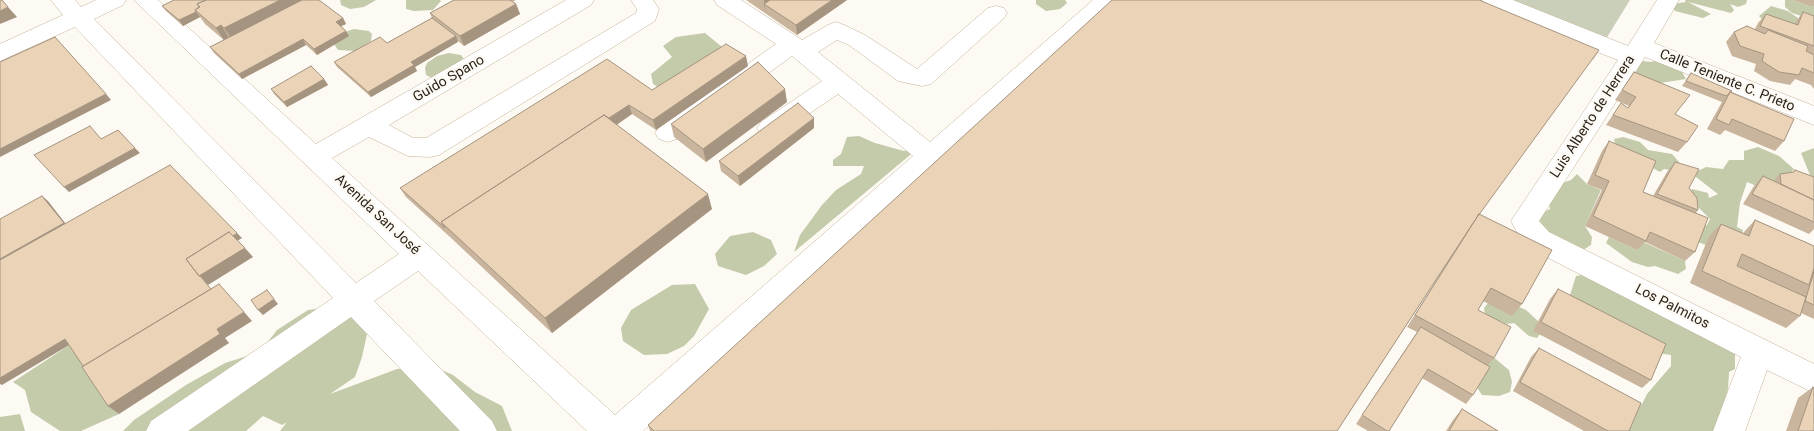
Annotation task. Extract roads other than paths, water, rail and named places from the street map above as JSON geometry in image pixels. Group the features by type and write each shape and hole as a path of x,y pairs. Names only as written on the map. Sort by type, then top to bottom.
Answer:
{"street":[{"path":"1,50 70,8 115,0"},
{"name":"Avenida San José","path":"145,0 609,431"},
{"name":"Guido Spano","path":"314,157 583,0"},
{"path":"369,125 408,147 430,148 648,16 648,9 642,0"},
{"path":"725,0 796,48 930,156"},
{"path":"620,431 1107,0"},
{"name":"Calle Teniente C. Prieto","path":"1493,0 1564,31 1637,51 1814,116"},
{"name":"Luis Alberto de Herrera","path":"1532,234 1525,221 1637,51 1668,0"},
{"path":"70,8 354,302 482,431"},
{"path":"668,133 796,48 836,30 857,40 907,75 922,78 996,13"},
{"path":"752,141 839,81"},
{"name":"Los Palmitos","path":"1532,234 1539,240 1814,378"},
{"path":"162,431 354,302 419,255"},
{"path":"1729,431 1759,351"}]}
